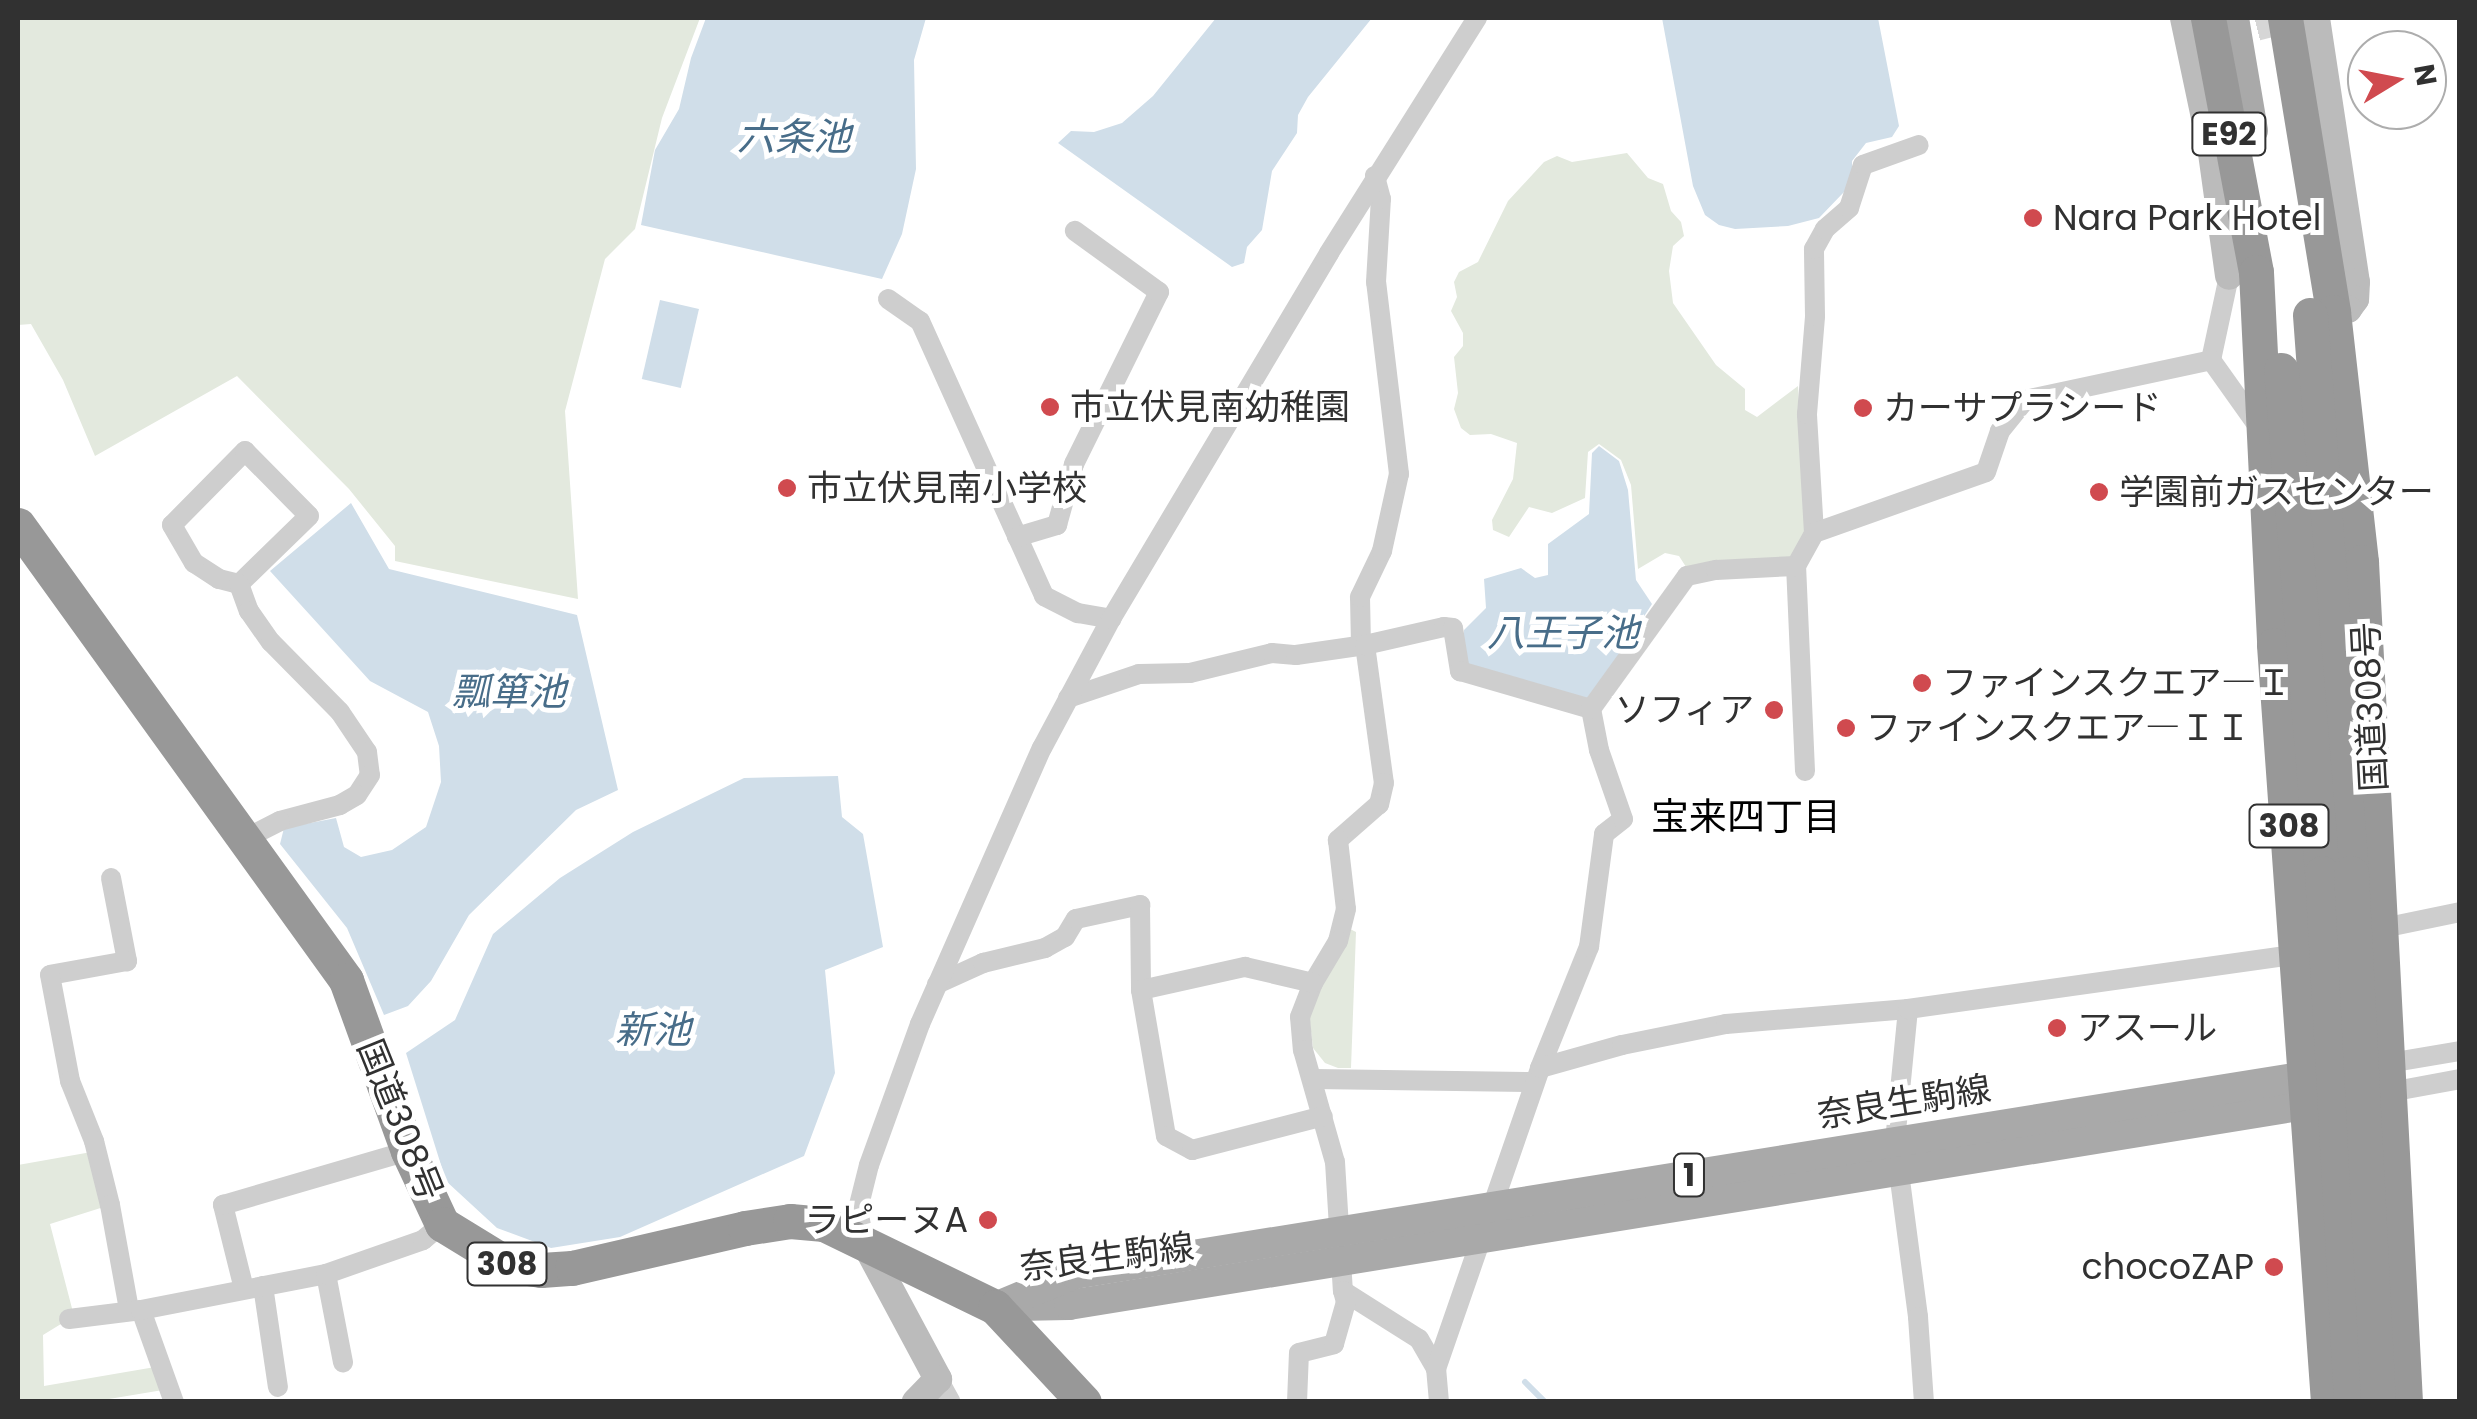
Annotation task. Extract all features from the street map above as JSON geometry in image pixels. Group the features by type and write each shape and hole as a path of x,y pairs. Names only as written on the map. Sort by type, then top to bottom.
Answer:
{"highway":[{"name":"国道308号","path":"2266,18 2310,314 2336,873 2351,1402"},
{"name":"国道308号","path":"2285,18 2333,312 2361,562 2383,928 2396,1277 2406,1402"},
{"name":"E92","path":"2197,30 2246,266"},
{"name":"308","path":"2253,130 2246,266 2262,431 2328,1402"},
{"name":"国道308号","path":"2253,130 2336,873 2378,1402"},
{"name":"国道308号","path":"19,529 346,980 408,1151 442,1224 475,1248 509,1264 542,1270 572,1268 790,1221 824,1224 994,1307 1084,1402"}],"main road":[{"path":"2234,18 2253,130"},
{"name":"奈良生駒線","path":"994,1307 1069,1305 1343,1276 1480,1239 1896,1157 2389,1077"},
{"name":"奈良生駒線","path":"994,1307 1074,1274 1491,1207 1896,1157"}],"street":[{"path":"916,1402 945,1390 864,1241 858,1209 869,1165 937,984 990,860 1068,698 1111,620 1375,176 1477,18"},
{"path":"2316,18 2356,282 2355,299 2348,309 2333,312"},
{"path":"1806,771 1796,566 1814,533 1807,414 1815,316 1814,249 1825,229 1849,208 1863,166 1918,144"},
{"path":"1297,1402 1299,1354 1334,1344 1346,1302 1336,1162 1303,1050 1300,1016 1313,983 1338,942 1346,909 1338,840 1379,804 1384,783 1363,645 1360,597 1382,551 1399,474 1376,282 1381,199 1375,176"},
{"path":"1017,537 1057,525 1074,464 1159,292 1075,231"},
{"path":"2211,360 2246,266"},
{"path":"888,299 920,321 1044,596 1078,613 1111,620"},
{"path":"1814,533 1986,472 2000,431 2025,400 2211,360"},
{"path":"2211,360 2262,431"},
{"path":"245,451 309,516 239,584 220,579 194,563 172,525 245,451"},
{"path":"1439,1402 1436,1369 1537,1075 1589,946 1604,834 1622,818 1598,750 1592,709 1688,576 1716,570 1796,566"},
{"path":"239,584 249,611 271,642 340,712 367,752 370,775 357,795 340,805 280,821 243,840"},
{"path":"1068,698 1139,674 1190,673 1272,653 1296,655 1453,628 1460,671 1592,709"},
{"path":"112,878 127,960 50,975 70,1081 94,1141 135,1310 174,1402"},
{"path":"937,984 983,963 1044,948 1065,937 1076,918 1140,905 1141,990 1166,1136 1192,1150 1323,1116"},
{"path":"2383,928 2460,912"},
{"path":"1314,1079 1537,1075 1622,1045 1726,1024 1908,1009 2299,954"},
{"path":"1141,990 1246,967 1313,983"},
{"path":"1908,1009 1896,1157 1918,1317 1924,1402"},
{"path":"2389,1077 2460,1051"},
{"path":"2389,1077 2460,1079"},
{"path":"278,1387 254,1288 223,1205 408,1151"},
{"path":"69,1320 326,1274 423,1240 442,1224"},
{"path":"326,1274 343,1362"},
{"path":"1343,1276 1419,1340 1436,1369"}],"shaded area":[{"path":"18,18 700,18 662,118 635,229 605,259 565,411 578,599 395,561 395,546 349,489 237,376 95,456 63,380 31,324 18,325"},
{"path":"1627,153 1648,178 1663,184 1671,211 1681,222 1684,236 1673,246 1669,271 1673,303 1716,365 1745,389 1745,410 1757,417 1798,386 1807,532 1791,560 1688,570 1679,556 1665,553 1638,569 1631,485 1621,460 1599,444 1588,452 1585,498 1552,513 1529,507 1509,537 1493,530 1492,520 1513,479 1517,443 1491,434 1470,435 1461,428 1454,409 1458,393 1454,357 1463,346 1463,333 1451,311 1457,297 1454,282 1459,272 1478,262 1508,201 1544,162 1557,156 1572,162"},
{"path":"1350,929 1356,932 1351,1068 1338,1068 1325,1063 1313,1048 1309,1014"},
{"path":"97,1151 110,1205 50,1224 74,1316 43,1335 44,1386 161,1366 169,1389 97,1401 18,1402 18,1165"}],"water":[{"name":"六条池","path":"706,18 926,18 914,60 916,169 902,234 882,279 641,225 655,150 679,109 691,58"},
{"path":"1216,18 1372,18 1308,97 1298,115 1297,133 1272,171 1262,230 1247,247 1244,263 1232,267 1058,143 1071,131 1094,132 1122,123 1153,96"},
{"path":"1662,18 1878,18 1899,126 1892,137 1866,143 1852,161 1852,179 1844,192 1819,218 1788,226 1735,229 1719,225 1705,215 1693,186"},
{"path":"660,300 699,309 681,388 642,379"},
{"name":"八王子池","path":"1599,446 1619,461 1628,490 1636,580 1652,604 1589,702 1464,667 1464,630 1486,608 1484,579 1521,568 1535,578 1548,575 1548,544 1589,514 1592,453"},
{"name":"瓢箪池","path":"351,503 389,569 577,615 618,790 576,810 469,915 431,981 408,1006 384,1015 347,928 280,844 284,828 336,818 344,847 361,857 392,850 426,827 441,782 439,746 428,712 370,681 270,571"},
{"name":"新池","path":"838,776 842,817 863,834 883,947 825,970 835,1073 804,1156 620,1237 551,1248 497,1228 446,1181 406,1053 455,1020 493,934 560,878 633,832 744,778"}],"waterway":[{"path":"1525,1382 1545,1402"}],"tunnel":[{"path":"2216,37 2291,18"}],"place":[{"name":"Nara Park Hotel","path":"2033,218"},
{"name":"市立伏見南幼稚園","path":"1050,407"},
{"name":"カーサプラシード","path":"1863,408"},
{"name":"市立伏見南小学校","path":"787,488"},
{"name":"学園前ガスセンター","path":"2099,492"},
{"name":"ファインスクエア―Ｉ","path":"1922,683"},
{"name":"ソフィア","path":"1774,710"},
{"name":"ファインスクエア―ＩＩ","path":"1846,728"},
{"name":"アスール","path":"2057,1028"},
{"name":"ラピーヌA","path":"988,1220"},
{"name":"chocoZAP","path":"2274,1267"}],"district":[{"name":"宝来四丁目","path":"1746,817"}]}
